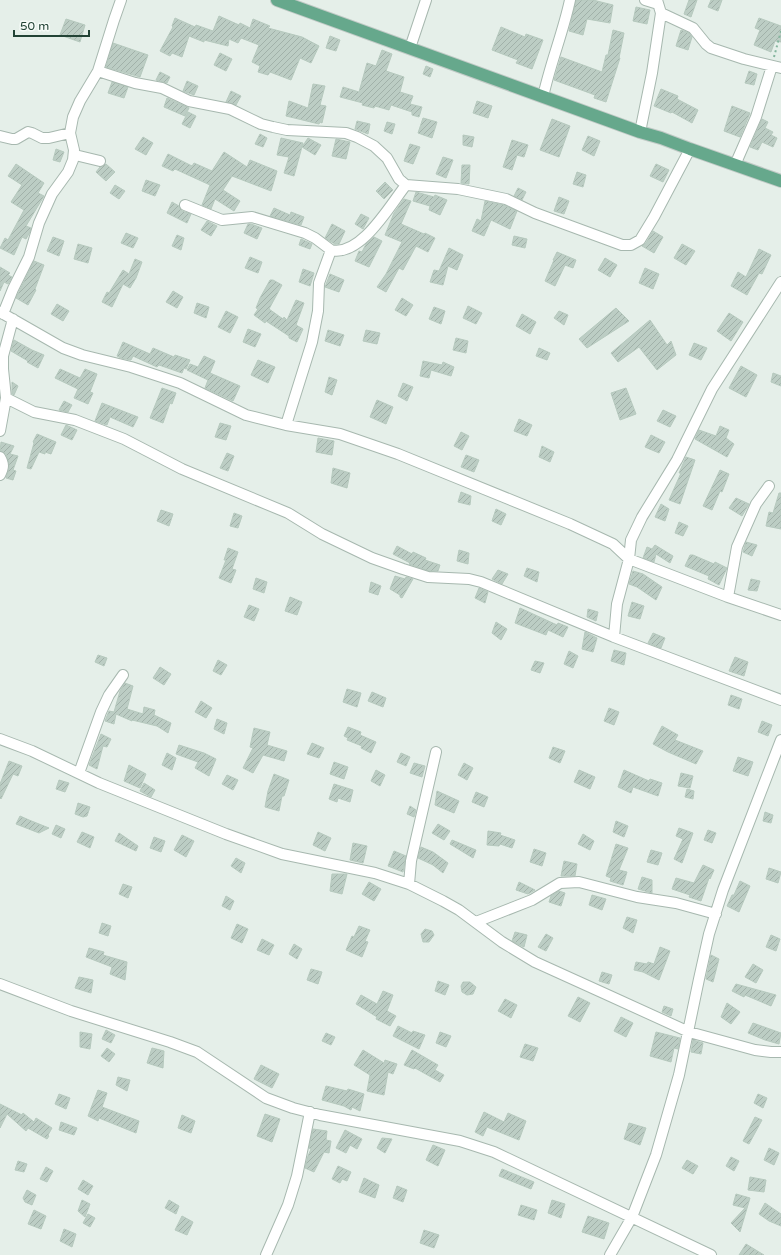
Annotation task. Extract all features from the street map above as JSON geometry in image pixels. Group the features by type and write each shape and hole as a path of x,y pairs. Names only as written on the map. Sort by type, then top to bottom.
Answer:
{"main road":[{"path":"277,0 301,4 410,48 640,132 661,138 781,181"}],"street":[{"path":"121,0 98,71 75,111 70,133 75,155 68,172 52,194 39,223 29,256 2,313 63,348 82,355 131,366 180,383 246,415 286,425 340,434 398,454 533,508 613,544 629,559 728,597 781,615"},
{"path":"410,48 426,0"},
{"path":"543,97 548,73 564,26 570,0"},
{"path":"645,0 659,6 693,28 711,48 744,60 777,67 735,165"},
{"path":"640,132 652,73 659,6"},
{"path":"98,71 135,83 162,88 189,102 230,109 261,124 287,130 346,133 374,146 387,158 399,178 406,186 458,189 506,199 535,213 622,245 631,245 640,240 690,149"},
{"path":"0,136 16,139 28,132 42,138 49,138 70,133"},
{"path":"75,155 100,161"},
{"path":"185,205 222,220 252,217 304,233 315,238 331,250 338,252 354,246 365,236 406,186"},
{"path":"286,425 312,342 318,311 319,283 331,250"},
{"path":"614,637 617,604 629,559 631,540 642,517 658,493 676,460 712,389 781,282"},
{"path":"0,431 6,398 2,383 3,356 13,319"},
{"path":"6,398 34,412 75,420 124,439 182,469 288,513 322,534 372,558 428,577 463,579 481,582 614,637 781,700"},
{"path":"0,457 4,467 0,475"},
{"path":"728,597 737,547 756,504 769,486"},
{"path":"79,773 100,712 109,695 123,675"},
{"path":"0,739 32,751 79,773 219,831 282,854 375,873 409,884 443,901 476,922 502,942 536,962 689,1032 755,1050 781,1052"},
{"path":"610,1255 632,1217 656,1155 679,1075 699,979 723,890 781,740"},
{"path":"409,884 411,861 436,752"},
{"path":"476,922 532,900 560,883 579,882 637,897 676,903 716,914"},
{"path":"0,984 71,1011 197,1052 266,1098 310,1112 480,1146 711,1255"},
{"path":"266,1255 288,1205 297,1176 310,1112"}],"path":[{"path":"777,67 781,31"}],"building":[{"path":"576,0 593,0 613,5 610,23 587,19 583,35 569,31"},
{"path":"689,0 697,0 691,17 684,14"},
{"path":"711,0 722,0 718,11 708,7"},
{"path":"636,7 650,10 647,24 633,21"},
{"path":"219,16 250,28 253,19 270,26 268,28 302,37 319,46 311,63 300,58 291,80 270,72 268,75 258,72 260,66 252,62 259,45 241,38 238,43 229,39 228,46 204,40 204,42 189,36 182,57 172,53 170,56 160,51 173,27 175,18 195,27 196,25 213,31"},
{"path":"759,18 781,26 781,42 775,41 771,52 754,45 760,30 755,28"},
{"path":"66,19 85,25 80,42 60,35"},
{"path":"501,27 525,37 526,34 543,40 532,69 516,63 518,60 492,50"},
{"path":"613,30 624,33 620,58 606,102 594,98 595,95 554,80 561,57 602,72 606,55 608,55"},
{"path":"681,30 689,33 692,37 688,50 676,46"},
{"path":"330,36 340,40 336,51 326,48"},
{"path":"113,43 148,55 140,77 106,67"},
{"path":"382,50 392,54 386,71 404,77 400,92 413,96 410,104 422,107 419,117 412,115 412,112 391,105 389,110 375,106 374,108 362,105 363,103 340,97 343,87 359,92 367,63 376,66"},
{"path":"220,53 232,59 226,71 214,65"},
{"path":"426,66 433,69 430,77 423,74"},
{"path":"749,71 757,74 754,85 745,83"},
{"path":"160,72 170,77 167,83 156,80"},
{"path":"187,81 198,86 194,95 183,91"},
{"path":"112,82 128,87 124,98 108,93"},
{"path":"313,84 325,86 320,105 326,106 322,123 320,122 319,124 286,116 289,101 308,108"},
{"path":"661,89 678,96 677,99 698,110 692,123 672,112 671,113 654,106"},
{"path":"231,91 241,96 236,105 226,102"},
{"path":"167,98 189,108 185,116 164,107"},
{"path":"477,101 492,106 488,118 473,113"},
{"path":"732,106 750,113 740,137 724,131"},
{"path":"188,112 196,116 190,128 182,124"},
{"path":"423,118 437,122 432,138 418,133"},
{"path":"552,119 570,126 559,157 540,150"},
{"path":"762,119 768,122 765,128 773,132 771,135 777,138 773,147 762,142 758,150 750,147"},
{"path":"357,121 370,124 368,134 355,129"},
{"path":"387,122 395,124 392,134 384,131"},
{"path":"260,134 267,138 263,147 255,144"},
{"path":"463,135 474,137 472,147 463,145"},
{"path":"588,136 600,141 594,156 582,150"},
{"path":"143,137 153,143 146,155 135,149"},
{"path":"281,138 303,143 294,176 284,173 289,157 277,155"},
{"path":"308,138 321,145 315,155 302,147"},
{"path":"336,139 350,142 346,159 332,156"},
{"path":"512,140 528,145 524,157 517,155 512,170 503,167"},
{"path":"410,144 420,147 413,164 404,161"},
{"path":"56,149 64,152 60,162 53,160"},
{"path":"224,152 247,167 250,160 277,171 271,191 232,176 223,190 240,201 234,211 215,199 211,209 202,205 210,185 175,169 173,171 162,166 168,154 192,166 194,163 212,171"},
{"path":"443,157 453,160 446,178 436,174"},
{"path":"16,164 44,183 38,193 44,196 26,226 31,228 30,232 26,239 22,237 14,255 0,248 5,238 8,240 24,210 11,202 22,185 8,176"},
{"path":"106,164 115,172 106,181 96,172 100,167"},
{"path":"656,164 669,170 663,182 650,176"},
{"path":"462,165 470,165 469,184 461,183"},
{"path":"577,172 586,175 583,187 573,184"},
{"path":"146,180 160,185 155,196 142,191"},
{"path":"385,182 393,190 384,199 376,191"},
{"path":"115,185 125,191 119,199 110,193"},
{"path":"518,188 526,192 522,200 514,196"},
{"path":"416,192 434,197 435,195 447,200 440,215 429,210 430,206 413,201"},
{"path":"559,197 569,201 564,214 554,211"},
{"path":"404,199 411,201 401,224 435,238 428,252 416,246 403,270 399,268 386,292 377,287 386,274 402,242 385,235 394,213"},
{"path":"485,201 504,205 517,211 510,229 491,220 484,236 472,231 477,219 481,221"},
{"path":"172,202 179,206 182,211 191,214 187,223 167,213"},
{"path":"274,208 290,215 291,212 304,217 301,225 270,216"},
{"path":"361,214 369,218 363,229 355,224"},
{"path":"207,221 217,226 211,236 201,230"},
{"path":"248,224 262,228 257,239 244,233"},
{"path":"332,224 345,231 339,244 335,244 325,238"},
{"path":"653,231 663,237 654,253 642,246 646,243"},
{"path":"126,233 138,238 133,248 121,243"},
{"path":"177,235 184,238 181,250 172,246"},
{"path":"514,236 527,239 525,248 512,245"},
{"path":"53,237 64,241 59,256 47,251"},
{"path":"374,237 382,241 369,267 355,261 359,251 362,252 366,244"},
{"path":"301,239 312,244 310,249 299,245"},
{"path":"78,244 92,248 88,263 74,259"},
{"path":"682,244 695,251 686,265 674,258"},
{"path":"449,248 463,255 457,270 448,266 443,285 430,282 434,270 439,271"},
{"path":"759,249 771,255 762,274 759,273 747,295 731,286 738,272 746,277"},
{"path":"557,252 576,260 573,268 565,265 555,286 545,281"},
{"path":"250,257 262,262 258,273 245,268"},
{"path":"605,258 617,265 610,277 598,270"},
{"path":"135,259 142,262 136,278 130,288 123,284 112,307 102,302 107,292 109,293 123,270 129,274"},
{"path":"34,261 44,265 35,289 36,290 28,305 16,298"},
{"path":"0,267 10,273 8,275 12,277 8,284 4,282 0,291"},
{"path":"645,268 659,274 653,289 639,283"},
{"path":"303,269 314,273 310,286 299,282"},
{"path":"330,274 344,280 339,292 325,287"},
{"path":"270,280 282,285 269,309 283,319 284,317 287,320 296,300 304,303 296,325 303,329 297,342 266,321 265,323 254,315 258,309 256,308 260,298"},
{"path":"173,291 183,297 177,308 166,302"},
{"path":"402,298 413,305 406,316 395,310"},
{"path":"197,303 209,307 206,318 194,313"},
{"path":"57,304 69,311 63,321 51,314"},
{"path":"468,306 482,313 476,324 463,318"},
{"path":"434,307 445,311 441,324 429,319"},
{"path":"616,308 629,321 587,348 579,339"},
{"path":"226,311 238,317 230,333 218,327"},
{"path":"559,311 568,315 564,325 554,318"},
{"path":"729,313 743,322 731,341 717,331"},
{"path":"522,314 536,322 530,334 516,326"},
{"path":"650,320 667,345 671,341 676,355 657,370 639,347 618,362 611,353"},
{"path":"248,329 261,334 255,347 243,342"},
{"path":"328,330 344,335 340,346 325,341"},
{"path":"366,330 380,333 377,344 363,341"},
{"path":"456,338 468,341 466,353 453,350"},
{"path":"14,340 44,355 38,368 11,351"},
{"path":"123,342 150,354 153,348 174,357 175,355 190,360 186,369 184,368 182,373 159,365 157,367 133,356 131,360 121,358 117,356"},
{"path":"694,343 707,348 701,360 689,355"},
{"path":"539,348 550,353 547,360 536,356"},
{"path":"204,356 215,361 210,373 240,386 233,401 205,388 208,380 187,370 190,364 198,367"},
{"path":"258,360 275,367 268,383 251,375"},
{"path":"423,361 442,365 443,362 454,367 451,376 431,370 429,378 420,376"},
{"path":"741,366 757,375 746,397 729,388"},
{"path":"60,369 80,378 85,369 97,374 90,392 93,393 88,404 74,398 78,389 55,378"},
{"path":"773,373 781,376 781,386 771,382"},
{"path":"329,377 337,380 332,395 325,392"},
{"path":"12,382 18,386 14,395 12,394"},
{"path":"403,383 413,387 407,401 398,396"},
{"path":"162,388 176,393 172,404 170,403 163,423 150,418"},
{"path":"626,388 636,414 620,420 611,393"},
{"path":"377,400 393,407 386,424 370,417"},
{"path":"64,401 72,405 68,412 59,410"},
{"path":"102,403 138,417 133,427 110,417 107,425 95,421"},
{"path":"663,410 676,416 670,427 657,421"},
{"path":"519,419 532,425 527,436 514,431"},
{"path":"220,423 231,426 226,440 215,437"},
{"path":"66,425 77,430 72,440 61,435"},
{"path":"720,426 729,430 726,438 734,444 727,457 695,439 699,430 716,436"},
{"path":"461,432 469,436 462,450 454,446"},
{"path":"37,434 56,442 51,454 39,452 31,469 27,468 33,442"},
{"path":"651,435 665,442 659,453 645,447"},
{"path":"318,438 334,441 332,455 316,452"},
{"path":"1,442 14,446 10,454 18,456 13,470 16,471 13,480 6,478 9,463 6,454 0,451"},
{"path":"542,446 554,452 550,462 539,457"},
{"path":"227,453 234,456 228,471 220,468"},
{"path":"466,455 479,460 474,472 461,467"},
{"path":"686,457 695,460 680,504 669,500 681,473 679,473"},
{"path":"333,468 350,473 347,488 331,483"},
{"path":"720,470 729,474 722,492 720,491 712,510 703,506"},
{"path":"461,492 471,496 470,505 458,502"},
{"path":"779,493 781,493 781,529 766,526 769,512 773,513"},
{"path":"736,498 749,504 742,516 729,508"},
{"path":"661,504 669,509 665,521 655,517"},
{"path":"496,509 506,514 501,525 492,521"},
{"path":"161,510 173,514 169,526 157,521"},
{"path":"234,513 242,516 238,528 230,526"},
{"path":"679,522 688,526 683,536 675,533"},
{"path":"746,542 757,545 752,556 743,552"},
{"path":"655,545 673,556 670,563 656,554 654,562 643,558 647,547 652,549"},
{"path":"397,546 412,554 413,552 426,558 425,560 440,565 438,571 429,571 409,564 410,563 393,554"},
{"path":"228,548 238,552 232,569 236,570 231,583 219,578 226,560 224,560"},
{"path":"459,550 469,553 468,564 457,561"},
{"path":"690,555 714,564 715,562 727,568 719,585 708,579 709,576 685,566"},
{"path":"527,568 539,572 537,582 524,576"},
{"path":"498,570 508,574 502,584 492,579"},
{"path":"633,571 643,574 662,587 656,600 637,587 629,584"},
{"path":"395,576 405,579 406,577 413,579 402,598 390,589"},
{"path":"256,578 267,582 264,593 253,589"},
{"path":"751,579 760,581 757,591 748,590"},
{"path":"371,582 381,586 378,595 369,592"},
{"path":"479,588 488,592 485,603 475,598"},
{"path":"290,597 302,602 297,615 285,611"},
{"path":"632,602 644,606 640,619 628,616"},
{"path":"249,605 259,609 254,621 244,617"},
{"path":"520,608 557,625 558,623 568,627 563,637 548,630 546,635 515,623"},
{"path":"588,609 598,612 596,621 587,617"},
{"path":"496,622 507,629 501,640 492,633"},
{"path":"585,632 597,638 593,652 582,649"},
{"path":"653,633 665,638 661,648 648,643"},
{"path":"614,650 626,653 624,665 611,661"},
{"path":"569,651 578,656 573,668 564,664"},
{"path":"98,655 107,658 104,666 95,662"},
{"path":"735,657 748,662 744,676 729,671"},
{"path":"218,660 227,665 221,675 213,671"},
{"path":"535,661 544,663 540,673 531,670"},
{"path":"160,667 171,674 164,685 153,678"},
{"path":"125,683 133,686 127,709 143,714 144,707 155,710 154,715 171,723 168,733 157,726 132,721 116,714 114,724 105,721 109,711 114,712 120,691"},
{"path":"347,689 361,693 357,707 343,702"},
{"path":"372,692 386,698 383,707 368,701"},
{"path":"731,695 742,699 739,709 728,705"},
{"path":"201,701 212,708 206,718 195,712"},
{"path":"609,708 619,712 614,725 604,721"},
{"path":"217,719 227,723 224,734 214,729"},
{"path":"762,721 772,725 768,736 758,732"},
{"path":"662,726 678,735 675,740 703,751 696,764 653,744"},
{"path":"348,727 361,732 360,735 376,742 371,753 361,748 362,746 347,740 348,738 344,736"},
{"path":"254,728 270,732 267,745 287,751 284,761 263,755 253,773 243,768 253,748 250,747"},
{"path":"101,734 111,739 107,747 103,746 97,769 89,765"},
{"path":"312,743 324,748 319,758 307,754"},
{"path":"179,745 204,753 216,759 209,776 195,768 198,762 176,754"},
{"path":"553,747 565,751 560,763 549,758"},
{"path":"167,753 176,758 172,770 162,765"},
{"path":"401,753 410,757 406,766 397,762"},
{"path":"738,757 753,762 748,776 733,771"},
{"path":"9,761 22,766 18,776 13,774 1,799 0,784"},
{"path":"334,762 348,767 344,779 330,774"},
{"path":"414,763 425,766 422,777 410,773"},
{"path":"464,763 473,768 467,780 458,775"},
{"path":"129,765 146,774 140,788 124,781"},
{"path":"376,770 385,775 380,786 371,781"},
{"path":"579,770 595,777 590,789 574,782"},
{"path":"624,770 649,781 650,779 662,783 658,796 633,787 631,793 618,787"},
{"path":"681,773 693,776 690,788 678,786"},
{"path":"274,774 289,780 284,796 282,796 279,811 265,807 268,791"},
{"path":"227,775 238,780 233,790 222,784"},
{"path":"59,780 69,783 65,792 56,789"},
{"path":"144,783 155,790 151,797 140,791"},
{"path":"334,784 353,790 350,802 338,798 337,802 329,799"},
{"path":"687,789 694,791 693,799 685,797"},
{"path":"437,791 459,801 454,813 435,805"},
{"path":"476,792 488,797 484,807 472,802"},
{"path":"78,803 90,807 87,816 83,817 75,814"},
{"path":"410,806 416,810 414,817 407,814"},
{"path":"765,812 773,815 771,823 763,821"},
{"path":"20,816 49,828 39,833 16,824"},
{"path":"616,821 628,826 624,837 613,832"},
{"path":"438,824 450,831 444,840 432,833"},
{"path":"56,825 65,829 61,838 52,834"},
{"path":"679,828 693,833 682,863 674,859 683,839 676,836"},
{"path":"708,830 716,833 712,843 704,840"},
{"path":"488,831 501,833 500,835 515,840 512,848 500,844 499,846 487,845"},
{"path":"82,832 94,837 90,848 77,842"},
{"path":"318,832 331,838 325,851 313,845"},
{"path":"119,833 138,846 136,851 115,841"},
{"path":"583,834 594,841 590,850 578,844"},
{"path":"182,835 194,841 186,857 174,850"},
{"path":"154,837 165,841 161,852 150,848"},
{"path":"452,840 476,850 473,858 450,844"},
{"path":"353,843 367,846 363,863 350,860"},
{"path":"616,844 628,848 619,870 627,872 623,885 610,881 611,878 606,876"},
{"path":"421,847 433,852 448,863 443,873 433,865 418,858"},
{"path":"534,849 546,853 542,866 530,862"},
{"path":"651,850 662,853 658,865 647,862"},
{"path":"394,851 406,856 403,872 388,866"},
{"path":"236,858 245,863 241,873 231,866"},
{"path":"564,861 577,864 575,876 561,876"},
{"path":"703,865 714,870 710,879 709,878 701,901 689,897 690,895 672,889 676,878 694,883"},
{"path":"769,868 781,872 778,883 766,879"},
{"path":"332,874 347,874 342,894 330,891"},
{"path":"642,877 652,880 652,893 638,889"},
{"path":"740,881 750,886 739,912 727,906"},
{"path":"369,882 381,889 374,901 362,894"},
{"path":"519,882 535,890 528,894 516,890"},
{"path":"123,884 132,887 128,898 119,894"},
{"path":"559,891 565,893 561,906 549,902 551,896"},
{"path":"592,895 606,899 602,910 589,905"},
{"path":"226,896 234,901 230,910 222,906"},
{"path":"627,917 637,920 633,933 623,928"},
{"path":"102,923 111,926 108,936 99,933"},
{"path":"237,924 248,929 242,943 231,938"},
{"path":"359,926 370,930 365,941 368,942 362,957 346,950 352,936 354,937"},
{"path":"425,929 432,931 434,935 429,942 423,942 421,934"},
{"path":"515,932 527,935 524,947 512,941"},
{"path":"546,934 553,938 546,951 538,947"},
{"path":"771,935 780,939 776,951 766,947"},
{"path":"262,939 274,945 269,955 257,950"},
{"path":"294,944 302,949 297,959 289,954"},
{"path":"660,947 670,951 659,980 643,972 634,970 636,962 647,964 648,962 654,964"},
{"path":"89,948 104,952 103,955 127,962 125,980 110,974 112,967 86,957"},
{"path":"711,955 719,959 713,982 706,979"},
{"path":"753,964 763,970 756,983 745,977"},
{"path":"311,969 322,972 318,984 307,980"},
{"path":"602,972 612,975 609,984 599,981"},
{"path":"79,977 93,980 91,993 75,988"},
{"path":"438,981 449,985 445,995 435,991"},
{"path":"463,982 470,982 476,987 473,994 467,995 462,992 461,986"},
{"path":"736,984 776,995 771,1006 745,995 744,997 732,991"},
{"path":"383,991 393,995 387,1011 396,1016 390,1026 376,1019 377,1017 356,1004 361,995 377,1004"},
{"path":"578,997 590,1003 580,1022 568,1016"},
{"path":"505,999 517,1005 511,1018 498,1011"},
{"path":"727,1003 740,1012 731,1024 721,1017"},
{"path":"664,1006 673,1009 671,1016 662,1012"},
{"path":"621,1017 633,1023 626,1037 614,1031"},
{"path":"753,1023 781,1033 779,1044 748,1033"},
{"path":"398,1026 412,1033 413,1031 425,1035 419,1049 393,1036"},
{"path":"106,1030 115,1035 111,1043 102,1039"},
{"path":"80,1032 92,1034 90,1049 80,1047"},
{"path":"440,1032 451,1036 446,1047 436,1043"},
{"path":"656,1032 680,1038 678,1049 674,1048 671,1062 650,1056"},
{"path":"326,1033 335,1037 331,1045 322,1041"},
{"path":"693,1040 703,1043 701,1054 691,1052"},
{"path":"525,1044 538,1048 533,1061 520,1057"},
{"path":"107,1048 115,1054 109,1062 101,1056"},
{"path":"152,1048 164,1051 163,1068 147,1063"},
{"path":"363,1050 384,1063 385,1060 397,1064 393,1074 388,1072 384,1095 367,1091 370,1075 354,1065"},
{"path":"412,1050 438,1065 435,1070 444,1075 440,1082 415,1068 414,1069 404,1065"},
{"path":"261,1065 279,1074 272,1088 254,1079"},
{"path":"118,1077 130,1080 127,1091 116,1085"},
{"path":"326,1086 347,1091 348,1089 364,1094 360,1111 352,1107 351,1110 344,1106 322,1100"},
{"path":"98,1090 107,1093 102,1107 139,1121 136,1133 99,1118 98,1121 88,1116"},
{"path":"59,1094 70,1098 66,1109 55,1104"},
{"path":"758,1094 767,1098 763,1108 754,1103"},
{"path":"0,1104 22,1115 23,1113 34,1122 36,1118 52,1128 47,1139 28,1128 26,1131 7,1114 0,1128"},
{"path":"484,1112 504,1122 508,1113 526,1121 519,1140 487,1127 483,1136 475,1132"},
{"path":"265,1114 280,1119 272,1142 257,1136"},
{"path":"182,1115 195,1121 191,1133 178,1128"},
{"path":"755,1117 762,1120 749,1144 743,1141"},
{"path":"61,1122 77,1128 74,1135 59,1130"},
{"path":"629,1123 646,1128 640,1145 624,1139"},
{"path":"313,1129 327,1131 326,1140 331,1141 329,1153 324,1152 314,1172 305,1168 311,1149 309,1148"},
{"path":"345,1130 362,1139 357,1149 350,1145 346,1153 336,1148"},
{"path":"382,1138 392,1139 385,1153 377,1148"},
{"path":"433,1145 445,1150 438,1166 426,1160"},
{"path":"769,1148 779,1153 774,1165 764,1160"},
{"path":"731,1157 739,1161 734,1171 726,1166"},
{"path":"687,1160 698,1166 693,1174 682,1168"},
{"path":"18,1161 27,1164 24,1172 15,1170"},
{"path":"338,1166 351,1172 347,1181 342,1179 340,1183 332,1179"},
{"path":"46,1167 53,1171 47,1182 40,1179"},
{"path":"502,1169 534,1182 531,1189 499,1176"},
{"path":"750,1177 766,1180 764,1192 748,1190"},
{"path":"364,1178 379,1185 375,1198 359,1192"},
{"path":"83,1180 93,1186 88,1195 78,1189"},
{"path":"397,1186 407,1190 403,1202 393,1198"},
{"path":"27,1190 36,1195 32,1205 25,1202 23,1198"},
{"path":"736,1194 750,1198 740,1232 731,1223 745,1208 733,1205"},
{"path":"82,1200 90,1204 85,1217 78,1211"},
{"path":"169,1200 179,1206 176,1214 165,1208"},
{"path":"552,1200 565,1204 561,1218 548,1213"},
{"path":"765,1203 781,1214 781,1226 769,1221 759,1214"},
{"path":"521,1205 537,1210 534,1220 518,1215"},
{"path":"34,1210 46,1216 41,1229 28,1224"},
{"path":"88,1214 95,1218 90,1227 83,1223"},
{"path":"182,1216 193,1222 187,1235 175,1230"},
{"path":"588,1216 609,1223 604,1239 582,1232"},
{"path":"64,1229 76,1234 72,1247 60,1241"},
{"path":"424,1230 439,1235 434,1248 420,1243"},
{"path":"746,1244 764,1255 739,1255"}]}
